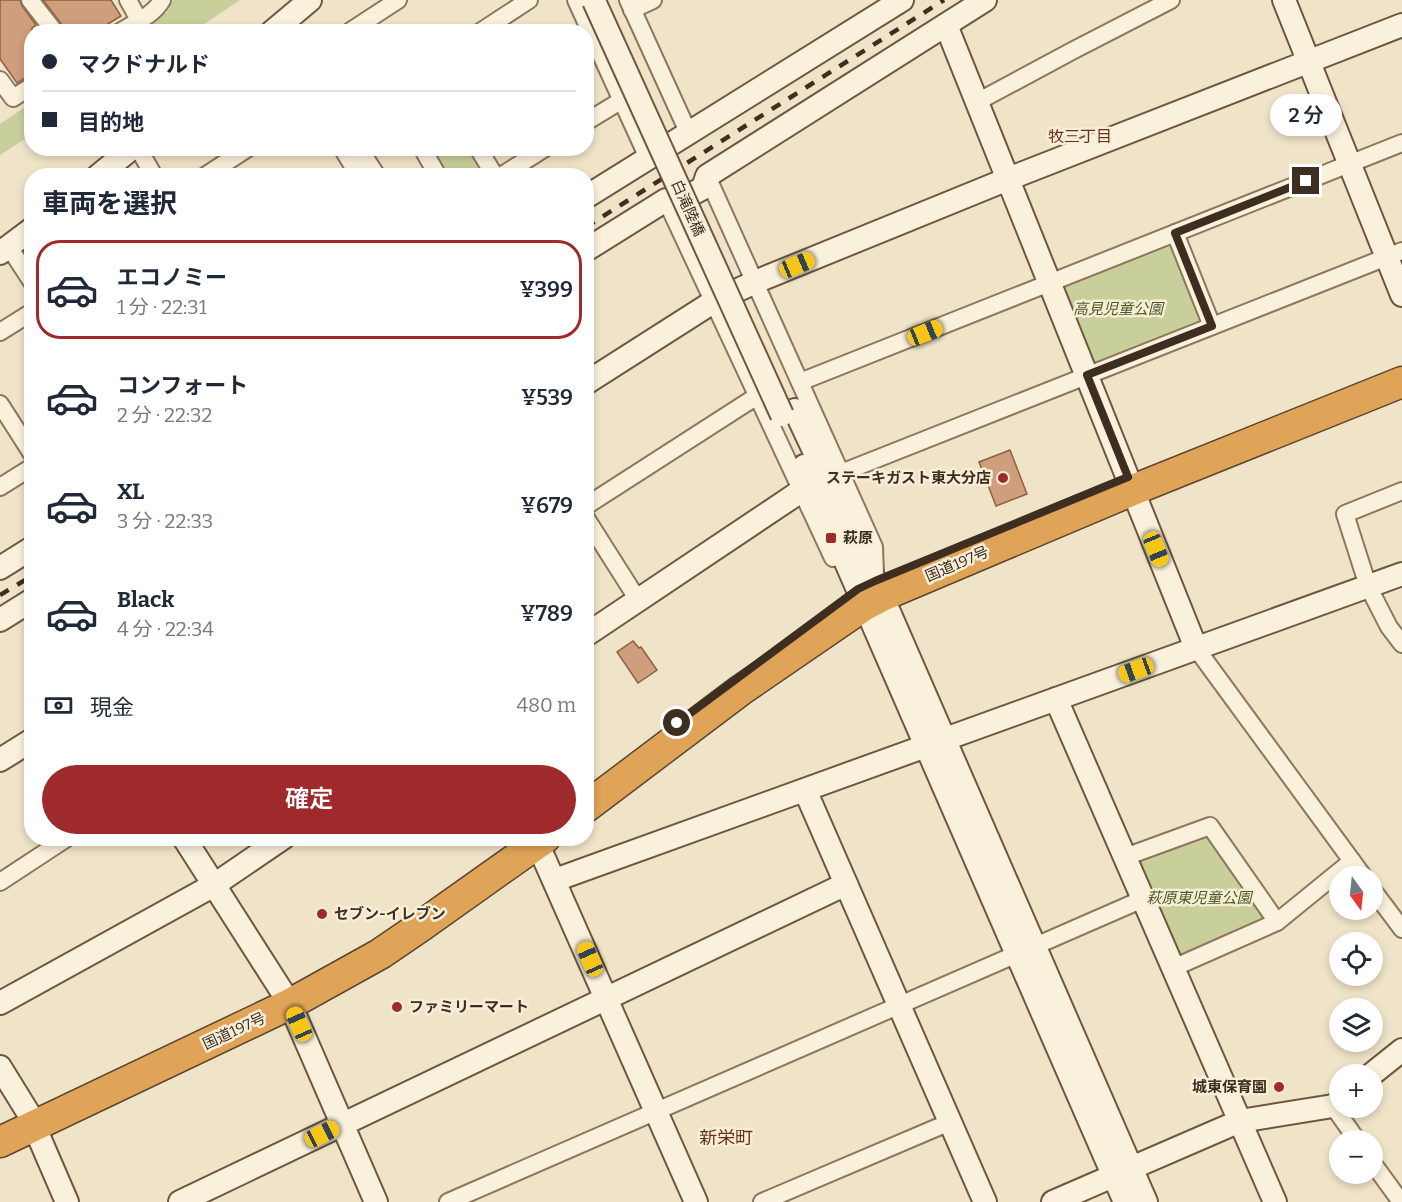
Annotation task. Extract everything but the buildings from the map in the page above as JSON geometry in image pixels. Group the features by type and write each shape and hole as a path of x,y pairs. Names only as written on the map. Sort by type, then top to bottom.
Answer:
{"highway":[{"name":"国道197号","path":"594,783 870,593 1402,366"},
{"name":"国道197号","path":"1130,484 1402,382"},
{"name":"国道197号","path":"594,801 870,593"},
{"name":"国道197号","path":"0,1142 31,1120 380,954 421,927 526,846"},
{"name":"国道197号","path":"0,1128 31,1120"}],"street":[{"path":"30,0 49,24"},
{"path":"128,0 139,20"},
{"path":"133,24 151,13 162,0"},
{"path":"284,24 310,0"},
{"path":"361,24 398,0"},
{"path":"593,0 622,100 648,158"},
{"name":"白滝陸橋","path":"593,0 788,412 870,593 1123,1171"},
{"path":"653,0 630,5 689,134"},
{"path":"594,192 902,0"},
{"path":"594,245 666,200 679,201 703,188 707,177 985,0"},
{"path":"977,102 1171,0"},
{"path":"1284,0 1350,164 1394,254 1402,295"},
{"path":"491,24 519,3"},
{"path":"594,378 713,302 755,282 1008,179 1402,24"},
{"path":"946,25 1196,648 1356,866"},
{"path":"0,80 13,98 24,91"},
{"path":"594,118 622,100"},
{"path":"800,382 1402,143"},
{"path":"108,168 122,156"},
{"path":"217,168 236,156"},
{"path":"349,156 359,168"},
{"path":"513,168 531,156"},
{"path":"707,177 874,547 870,593"},
{"path":"666,200 831,555 870,593"},
{"path":"1175,233 1212,326"},
{"path":"24,235 5,250 24,273"},
{"path":"841,472 1394,254"},
{"path":"0,332 24,317"},
{"path":"594,501 757,396"},
{"path":"1,407 24,442"},
{"path":"0,487 24,472"},
{"path":"594,630 801,491"},
{"path":"1402,491 1345,514 1368,586 1389,627 1402,644"},
{"path":"594,531 638,600"},
{"path":"0,568 24,553"},
{"path":"555,880 1402,574"},
{"path":"0,620 24,605"},
{"path":"1056,699 1275,1202"},
{"path":"0,760 24,745"},
{"path":"805,790 985,1202"},
{"path":"1125,857 1210,826 1277,922"},
{"path":"0,882 55,846"},
{"path":"189,846 287,999 376,1202"},
{"path":"0,1003 214,885 271,846"},
{"path":"537,846 555,880 696,1202"},
{"path":"1173,968 1277,922 1352,861"},
{"path":"180,1202 846,884"},
{"path":"448,1202 1143,899"},
{"path":"1383,904 1402,929"},
{"path":"1383,1065 1402,1050"},
{"path":"0,1067 31,1120 67,1202"},
{"path":"1053,1202 1240,1121 1329,1105"},
{"path":"762,1202 950,1122"},
{"path":"1123,1171 1125,1202"},
{"path":"1123,1171 1146,1202"},
{"path":"1383,1177 1401,1202"}],"green space":[{"path":"173,0 240,0 204,24 150,24 167,12"},
{"path":"24,108 24,140 0,155 0,124"},
{"path":"431,156 478,156 485,168 438,168"},
{"name":"高見児童公園","path":"1168,245 1174,245 1203,316 1201,321 1099,363 1091,362 1062,289 1066,284"},
{"name":"萩原東児童公園","path":"1207,835 1264,915 1263,923 1184,956 1175,956 1139,868 1142,859"}],"railway":[{"path":"594,222 944,0"},
{"path":"0,595 24,581"}],"place":[{"name":"ステーキガスト東大分店","path":"1003,478"},
{"name":"萩原","path":"831,538"},
{"name":"セブン-イレブン","path":"322,914"},
{"name":"ファミリーマート","path":"397,1007"},
{"name":"城東保育園","path":"1279,1087"}],"district":[{"name":"牧三丁目","path":"1080,136"},
{"name":"新栄町","path":"726,1138"}],"route":[{"path":"677,723 858,589 1128,477 1087,375 1212,326 1175,233 1306,181"}]}
